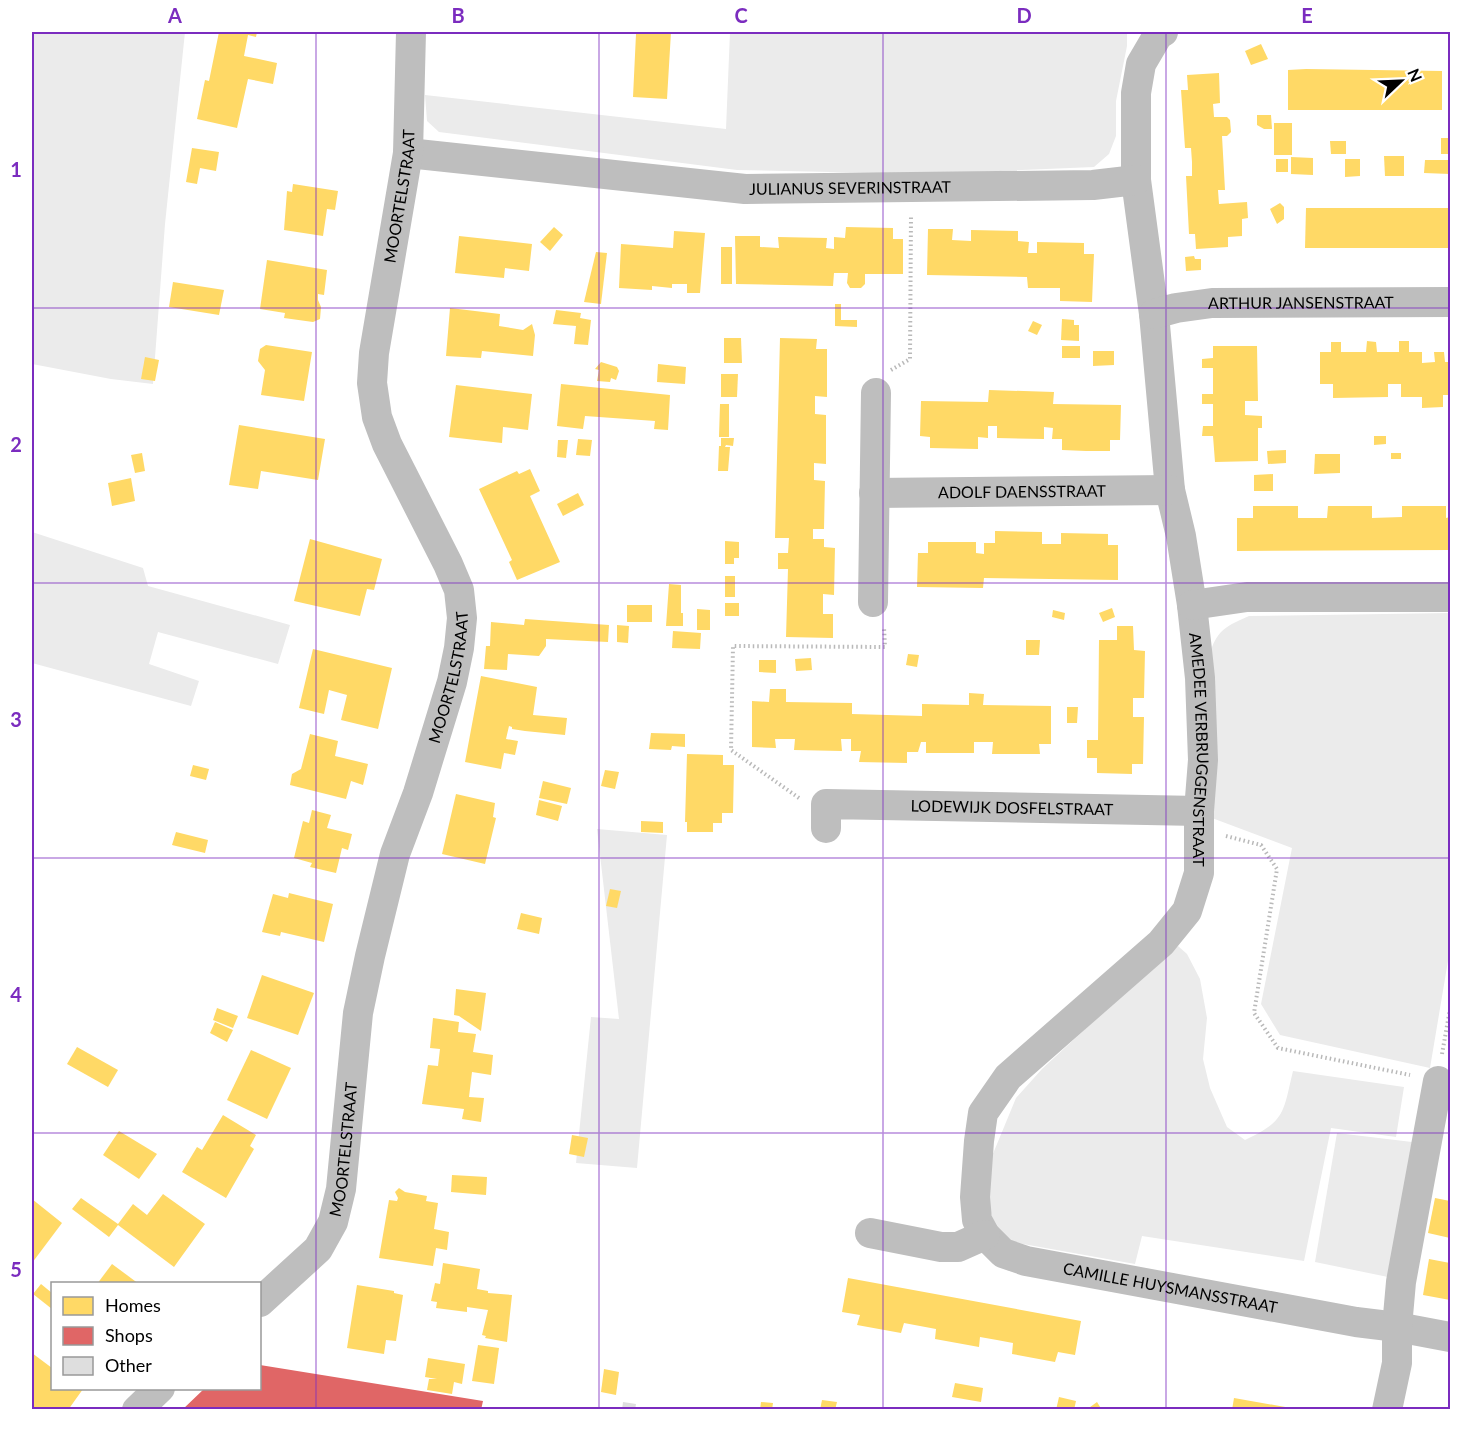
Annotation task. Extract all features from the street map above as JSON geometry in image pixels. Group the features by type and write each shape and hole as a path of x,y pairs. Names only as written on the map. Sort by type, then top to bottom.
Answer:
{"street":[{"name":"MOORTELSTRAAT","path":"261,1301 318,1249 333,1222 341,1189 358,1013 368,967 395,854 428,760 452,682 459,648 462,618 459,590 387,444 377,417 372,383 374,353 408,153 411,32"},
{"path":"1136,180 1136,93 1141,64 1158,35 1163,32"},
{"name":"JULIANUS SEVERINSTRAAT","path":"408,153 745,189 1093,184 1136,180"},
{"name":"AMEDEE VERBRUGGENSTRAAT","path":"985,1235 977,1220 975,1197 983,1113 1008,1077 1161,944 1187,911 1199,873 1199,820 1203,760 1200,678 1181,536 1170,490 1154,314 1136,180"},
{"name":"ARTHUR JANSENSTRAAT","path":"1154,314 1212,303 1450,302"},
{"path":"873,602 876,393"},
{"name":"ADOLF DAENSSTRAAT","path":"874,492 1170,490"},
{"path":"1192,605 1247,597 1450,597"},
{"name":"LODEWIJK DOSFELSTRAAT","path":"819,811 1199,820"},
{"path":"1387,1410 1397,1363 1401,1282 1438,1081"},
{"path":"870,1233 941,1247 958,1247 985,1235"},
{"name":"CAMILLE HUYSMANSSTRAAT","path":"985,1235 1003,1253 1026,1261 1356,1322 1450,1337"},
{"path":"136,1410 159,1390"}],"path":[{"path":"876,393 884,374 910,359 910,187"},
{"path":"819,811 731,750 733,646 885,647 884,618 873,602"},
{"path":"1199,820 1261,845 1277,869 1254,1013 1278,1048 1438,1081 1450,1009"}],"shaded area":[{"path":"32,32 185,32 165,224 153,384 111,379 32,364"},
{"path":"730,32 1127,32 1127,46 1116,101 1116,136 1109,154 1094,167 925,174 737,170 439,132 427,121 425,95 726,129"},
{"path":"32,532 143,568 148,586 290,625 278,664 158,632 149,664 199,681 191,706 32,663"},
{"path":"1450,613 1450,949 1430,1068 1280,1035 1261,1004 1292,848 1212,818 1207,662 1213,644 1221,632 1249,616"},
{"path":"597,829 667,835 637,1168 576,1163 591,1017 619,1019"},
{"path":"1178,946 1187,954 1200,979 1207,1018 1203,1059 1210,1088 1227,1127 1245,1140 1276,1121 1284,1106 1293,1071 1404,1087 1396,1137 1331,1128 1304,1261 1142,1236 1135,1264 1012,1242 995,1227 988,1202 990,1161 1016,1098 1042,1069"},
{"path":"1337,1133 1412,1142 1388,1277 1315,1262"}],"building: Homes":[{"path":"219,32 257,32 256,37 248,35 244,56 277,63 273,84 248,79 237,128 197,119 205,80 209,81"},
{"path":"649,32 671,32 667,99 633,97 636,34 649,34"},
{"path":"1261,44 1268,59 1251,65 1245,51"},
{"path":"1288,70 1442,71 1442,110 1288,110"},
{"path":"1219,73 1220,103 1213,104 1214,117 1227,117 1230,120 1231,132 1227,136 1222,136 1225,190 1218,190 1219,204 1247,202 1248,218 1242,219 1242,236 1228,237 1228,247 1196,249 1195,234 1189,234 1186,176 1192,176 1192,162 1191,148 1185,148 1181,90 1188,90 1187,75"},
{"path":"1257,115 1271,115 1272,129 1264,129 1257,125"},
{"path":"1274,123 1292,123 1292,155 1274,155"},
{"path":"1441,138 1450,138 1450,154 1441,154"},
{"path":"1330,141 1346,141 1346,154 1331,154"},
{"path":"192,148 219,152 216,171 200,168 197,184 186,182"},
{"path":"1384,156 1404,156 1404,176 1385,176"},
{"path":"1291,157 1313,158 1313,175 1291,174"},
{"path":"1276,159 1288,159 1288,172 1276,172"},
{"path":"1345,159 1360,159 1360,176 1345,177"},
{"path":"1425,160 1450,160 1450,174 1424,173"},
{"path":"293,184 338,191 335,210 327,209 323,236 284,230 287,191 292,192"},
{"path":"1280,203 1284,207 1284,219 1277,224 1270,209"},
{"path":"1306,208 1450,208 1450,248 1305,248"},
{"path":"554,227 563,235 550,251 540,242"},
{"path":"846,227 893,228 893,239 903,239 903,274 865,274 865,284 861,288 850,288 847,283 848,273 834,273 833,286 736,284 735,236 760,236 760,247 779,248 778,237 827,238 826,248 834,249 834,237 845,238"},
{"path":"928,229 953,229 952,240 971,241 971,230 1018,231 1018,241 1029,242 1028,253 1037,253 1037,242 1084,243 1084,254 1094,254 1092,302 1060,301 1060,288 1028,288 1027,277 927,275"},
{"path":"674,231 705,233 700,293 687,293 687,284 672,284 672,288 652,286 652,290 619,288 621,244 673,248"},
{"path":"459,236 532,244 529,271 505,268 504,278 455,273"},
{"path":"721,247 732,247 732,284 721,284"},
{"path":"596,252 607,253 601,304 584,302"},
{"path":"1194,256 1195,259 1201,259 1201,270 1186,271 1185,257"},
{"path":"267,260 327,270 324,295 318,294 321,307 320,319 313,322 284,318 285,313 260,309"},
{"path":"173,282 224,290 219,315 169,307"},
{"path":"835,304 841,304 841,320 857,320 857,327 835,326"},
{"path":"450,308 500,314 499,326 523,330 532,324 535,335 533,356 482,351 481,358 446,356"},
{"path":"556,310 581,313 580,318 591,320 588,345 574,344 576,326 553,324"},
{"path":"1062,319 1074,320 1074,325 1079,325 1079,341 1061,340"},
{"path":"1033,321 1042,325 1037,335 1028,331"},
{"path":"724,338 741,338 742,363 724,363"},
{"path":"780,338 817,339 816,349 827,349 827,397 815,396 815,414 826,415 826,464 814,463 814,480 825,481 824,529 813,529 813,539 824,539 824,547 835,548 834,595 823,594 823,614 833,614 833,638 786,637 788,569 778,569 778,553 788,553 789,538 775,538"},
{"path":"1367,341 1376,342 1377,352 1399,352 1399,341 1409,341 1409,352 1422,352 1422,363 1435,362 1434,352 1444,352 1445,362 1450,362 1450,395 1443,395 1443,407 1422,408 1422,397 1401,397 1401,384 1388,384 1388,397 1333,398 1333,384 1320,384 1320,352 1331,352 1331,342 1341,342 1341,352 1366,352"},
{"path":"266,345 312,352 304,401 261,395 265,370 258,361 260,349"},
{"path":"1062,346 1080,346 1080,358 1062,358"},
{"path":"1213,346 1257,346 1258,401 1245,401 1245,415 1262,416 1262,428 1258,428 1258,461 1215,462 1213,436 1202,436 1203,426 1213,426 1213,404 1202,404 1202,394 1213,394 1213,368 1202,368 1202,359 1213,358"},
{"path":"1093,351 1114,351 1114,365 1093,366"},
{"path":"145,357 159,360 155,381 141,379"},
{"path":"601,362 617,367 619,371 616,380 611,378 610,382 597,381 599,370 595,369"},
{"path":"658,364 686,367 685,384 657,382"},
{"path":"721,374 738,374 737,397 721,397"},
{"path":"561,384 670,395 668,430 654,429 655,421 585,416 583,429 557,426"},
{"path":"456,385 532,394 528,430 503,427 502,443 449,437"},
{"path":"989,390 1054,392 1053,404 1121,405 1120,440 1110,440 1110,451 1062,450 1062,439 1052,439 1053,428 1044,427 1044,439 997,438 997,426 988,426 988,438 978,437 978,449 930,448 930,437 920,436 921,401 988,402"},
{"path":"720,404 729,404 729,437 719,437"},
{"path":"239,425 325,439 318,480 261,471 258,489 229,485"},
{"path":"1448,434 1450,434 1450,447 1448,447"},
{"path":"1374,436 1386,436 1386,444 1374,445"},
{"path":"721,438 734,438 733,446 726,445 725,447 730,447 728,471 718,471"},
{"path":"578,439 592,440 590,456 576,455"},
{"path":"558,440 568,440 566,458 557,457"},
{"path":"1286,450 1286,463 1268,464 1267,451"},
{"path":"142,453 145,471 135,473 131,455"},
{"path":"1391,453 1401,453 1401,459 1391,459"},
{"path":"1315,454 1340,454 1340,473 1314,474"},
{"path":"530,469 540,491 530,496 560,562 517,580 509,562 512,560 479,489 517,471 519,474"},
{"path":"1273,474 1273,491 1254,491 1254,475"},
{"path":"131,478 135,501 112,506 108,483"},
{"path":"578,493 584,505 563,516 557,504"},
{"path":"1253,506 1298,506 1298,518 1327,518 1328,506 1372,506 1372,518 1402,517 1402,506 1446,506 1446,518 1450,517 1450,550 1237,551 1237,518 1253,518"},
{"path":"995,531 1042,532 1042,544 1061,544 1061,533 1108,534 1108,545 1118,545 1118,580 984,578 983,588 917,587 918,553 928,553 928,542 976,542 976,553 984,554 984,543 995,543"},
{"path":"310,539 382,559 374,590 367,589 360,616 294,601"},
{"path":"725,541 739,542 739,558 734,558 734,564 725,564"},
{"path":"725,576 735,576 735,597 725,597"},
{"path":"669,584 681,585 683,626 666,626"},
{"path":"725,603 739,603 739,616 725,616"},
{"path":"627,605 652,605 652,622 627,622"},
{"path":"1112,608 1115,617 1103,622 1099,613"},
{"path":"697,609 710,610 710,630 697,630"},
{"path":"1053,610 1065,613 1064,620 1052,617"},
{"path":"525,619 609,625 608,642 546,639 546,646 539,656 508,654 507,670 484,669 486,646 490,646 491,622 524,625"},
{"path":"617,625 629,626 628,643 617,642"},
{"path":"1117,626 1133,626 1134,650 1145,651 1144,698 1133,698 1133,717 1144,717 1143,764 1132,764 1132,774 1097,773 1097,758 1087,758 1087,740 1098,740 1099,640 1117,640"},
{"path":"673,631 701,633 700,649 672,648"},
{"path":"1026,640 1040,640 1039,655 1026,655"},
{"path":"313,649 392,668 378,729 341,720 347,695 329,690 324,714 299,708"},
{"path":"908,654 919,655 917,667 906,665"},
{"path":"811,658 812,670 796,671 795,659"},
{"path":"759,660 776,660 776,673 759,672"},
{"path":"481,676 537,687 533,715 567,718 565,735 512,729 509,726 506,739 518,741 515,755 504,753 501,769 465,762"},
{"path":"770,689 786,689 786,702 852,703 852,714 922,716 922,704 969,705 969,693 984,694 983,705 1051,706 1051,744 1039,744 1040,754 992,754 993,742 974,742 974,753 926,753 926,742 921,742 918,752 907,752 907,763 859,762 861,751 851,751 851,739 841,739 842,751 794,750 795,739 775,739 776,748 752,747 752,701 769,702"},
{"path":"1067,707 1078,707 1077,723 1067,723"},
{"path":"651,733 685,734 685,747 672,746 671,750 649,749"},
{"path":"310,734 338,741 335,756 368,764 363,785 351,781 346,799 290,785 292,774 301,769"},
{"path":"687,754 723,755 723,765 734,765 733,813 722,813 722,823 713,823 713,832 687,832 687,822 685,822"},
{"path":"193,765 209,769 206,780 190,776"},
{"path":"605,770 619,772 615,789 601,786"},
{"path":"543,781 571,788 567,804 539,798"},
{"path":"456,794 495,803 493,817 496,818 485,864 442,854"},
{"path":"539,800 562,806 558,821 536,815"},
{"path":"312,810 331,815 327,828 352,834 348,850 342,848 336,873 310,867 312,863 294,858 303,821 309,823"},
{"path":"641,821 663,822 663,833 641,832"},
{"path":"176,832 208,840 205,853 172,845"},
{"path":"610,889 621,891 617,908 606,906"},
{"path":"289,893 333,904 324,942 281,932 280,936 262,932 273,894 288,898"},
{"path":"521,913 542,918 539,934 517,929"},
{"path":"262,975 314,993 298,1035 247,1018"},
{"path":"456,989 486,993 481,1031 454,1015"},
{"path":"217,1008 238,1016 233,1028 213,1020"},
{"path":"433,1018 459,1022 458,1032 476,1034 473,1052 493,1055 491,1075 472,1072 469,1097 484,1098 481,1122 462,1119 464,1109 422,1104 428,1065 438,1066 440,1049 430,1048"},
{"path":"215,1022 233,1030 227,1042 210,1033"},
{"path":"77,1047 118,1070 108,1087 67,1064"},
{"path":"251,1050 291,1068 267,1119 227,1100"},
{"path":"223,1115 256,1135 250,1146 254,1149 226,1198 182,1172 197,1147 202,1150"},
{"path":"119,1131 157,1154 139,1179 103,1155"},
{"path":"572,1135 588,1138 584,1157 569,1154"},
{"path":"452,1175 487,1177 486,1195 451,1192"},
{"path":"399,1188 405,1192 427,1196 426,1201 438,1203 434,1229 449,1232 447,1250 436,1248 433,1266 379,1258 389,1200 397,1201 395,1192"},
{"path":"163,1194 205,1224 174,1267 118,1225 109,1237 72,1209 81,1198 118,1224 133,1204 147,1215"},
{"path":"1435,1198 1450,1201 1450,1238 1428,1233"},
{"path":"32,1199 62,1223 32,1263"},
{"path":"1429,1259 1450,1263 1450,1300 1423,1295"},
{"path":"443,1263 480,1269 477,1289 488,1291 488,1293 512,1295 507,1342 485,1338 486,1336 482,1335 488,1310 467,1307 467,1312 436,1308 437,1302 431,1301 435,1283 440,1284"},
{"path":"112,1264 136,1282 98,1282"},
{"path":"848,1278 1081,1321 1075,1355 1058,1352 1055,1362 1012,1354 1013,1343 997,1340 980,1337 979,1347 935,1339 936,1329 904,1323 901,1333 857,1325 860,1315 842,1312"},
{"path":"41,1284 51,1292 51,1308 33,1294"},
{"path":"357,1285 394,1291 394,1293 403,1295 396,1341 386,1340 384,1354 347,1348"},
{"path":"478,1345 499,1348 494,1384 472,1381"},
{"path":"32,1353 51,1367 51,1390 82,1390 68,1410 32,1410"},
{"path":"428,1358 465,1364 462,1384 454,1382 452,1394 427,1390 429,1379 437,1379 425,1377"},
{"path":"604,1369 619,1372 616,1395 601,1392"},
{"path":"955,1383 983,1388 981,1402 952,1397"},
{"path":"1059,1397 1076,1401 1074,1410 1056,1410"},
{"path":"1234,1398 1291,1408 1291,1410 1232,1410"},
{"path":"822,1400 837,1402 835,1410 820,1410"},
{"path":"761,1402 773,1403 772,1410 760,1410"},
{"path":"1097,1402 1102,1410 1086,1410"}],"building: Shops":[{"path":"261,1365 483,1401 481,1410 182,1410 203,1390 261,1390"}],"building: Other":[{"path":"623,1402 636,1404 635,1410 622,1410"}]}
